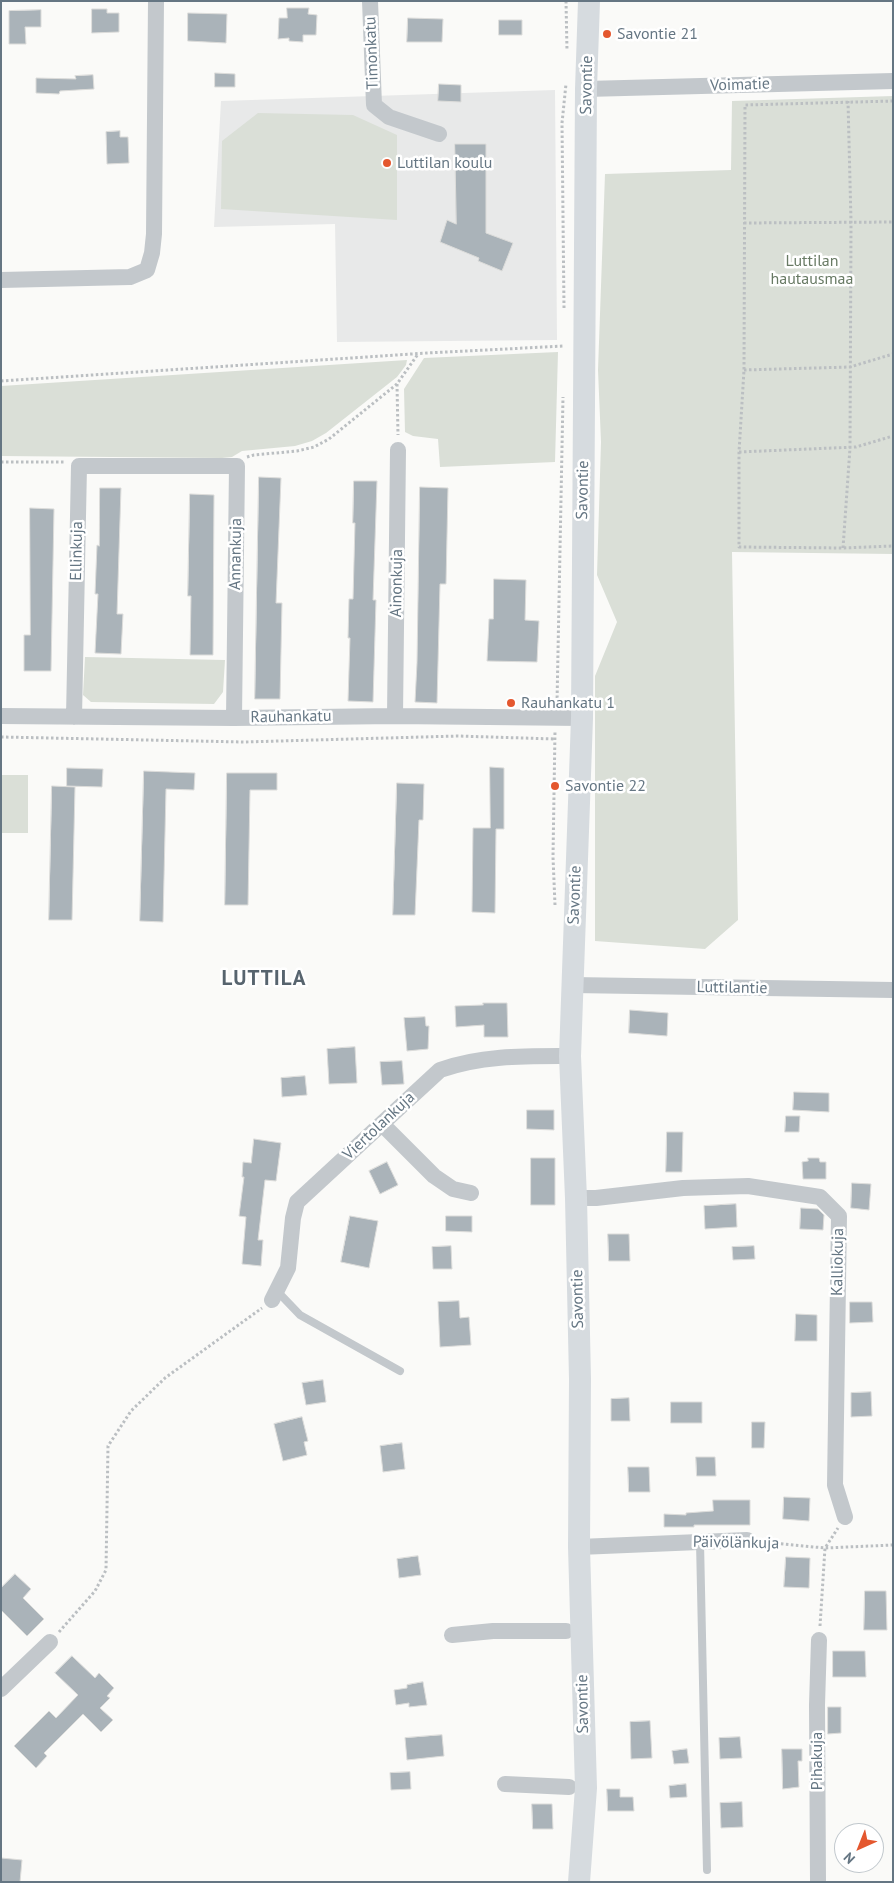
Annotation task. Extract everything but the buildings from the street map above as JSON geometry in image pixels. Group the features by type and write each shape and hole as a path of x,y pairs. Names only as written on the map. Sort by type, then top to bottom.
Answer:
{"street":[{"path":"1,280 130,277 147,270 152,254 154,234 156,1"},
{"name":"Timonkatu","path":"370,1 374,105 389,118 438,134"},
{"name":"Savontie","path":"579,1882 577,1788 580,1379 576,1198 570,1056 582,718 586,89 589,1"},
{"name":"Voimatie","path":"586,89 893,81"},
{"name":"Ainonkuja","path":"395,716 398,450"},
{"path":"79,466 237,466"},
{"name":"Ellinkuja","path":"74,717 79,466"},
{"name":"Annankuja","path":"234,718 237,466"},
{"name":"Rauhankatu","path":"1,716 582,718"},
{"name":"Luttilantie","path":"572,985 893,990"},
{"name":"Viertolankuja","path":"274,1296 288,1268 293,1218 297,1202 440,1070 459,1063 518,1056 570,1056"},
{"path":"382,1124 434,1176 452,1188 471,1193"},
{"name":"Kalliokuja","path":"576,1198 596,1198 683,1188 748,1186 820,1197 839,1216 835,1485 845,1517"},
{"name":"Päivölänkuja","path":"579,1547 747,1540"},
{"path":"452,1635 493,1631 566,1631"},
{"name":"Pihakuja","path":"818,1882 817,1706 819,1640"},
{"path":"1,1689 50,1642"},
{"path":"505,1784 577,1788"}],"lane":[{"path":"274,1296 300,1315 400,1371"},
{"path":"700,1542 707,1870"}],"path":[{"path":"566,1 567,55"},
{"path":"564,316 562,123 566,80"},
{"path":"893,100 745,105 744,370 739,452 739,547 843,548 893,546"},
{"path":"843,548 850,448 851,222 848,101"},
{"path":"744,223 893,222"},
{"path":"564,341 564,351"},
{"path":"1,381 418,353 564,346"},
{"path":"237,466 241,459 254,455 297,452 329,439 398,384 418,353"},
{"path":"744,370 850,367 893,354"},
{"path":"398,384 398,450"},
{"path":"555,905 553,856 563,395"},
{"path":"739,452 850,448 893,436"},
{"path":"1,462 69,462 79,466"},
{"path":"1,737 244,742 458,736 555,739"},
{"path":"50,1642 95,1591 106,1570 108,1446 112,1439 131,1411 165,1378 274,1296"},
{"path":"819,1640 826,1548 845,1517"},
{"name":"Päivölänkuja","path":"747,1540 826,1548 893,1546"}],"shaded area":[{"name":"Luttilan koulu","path":"555,90 557,340 337,342 335,224 214,227 221,101"}],"green space":[{"name":"Luttilan hautausmaa","path":"893,96 893,554 732,552 738,920 705,949 595,941 595,676 617,622 597,575 601,442 598,370 605,174 731,170 732,101"},
{"path":"258,113 353,115 397,135 397,220 221,209 222,141"},
{"path":"558,352 555,462 440,467 438,439 413,436 405,432 404,389 424,358"},
{"path":"407,360 406,365 397,377 326,433 312,441 295,446 242,451 232,457 222,458 1,456 1,386"},
{"path":"85,657 225,660 223,692 214,704 91,702 83,695"},
{"path":"1,775 28,775 28,833 1,833"}],"place":[{"name":"Savontie 21","path":"607,34"},
{"name":"Luttilan koulu","path":"387,163"},
{"name":"Rauhankatu 1","path":"511,703"},
{"name":"Savontie 22","path":"555,786"}],"district":[{"name":"LUTTILA","path":"264,979"}]}
